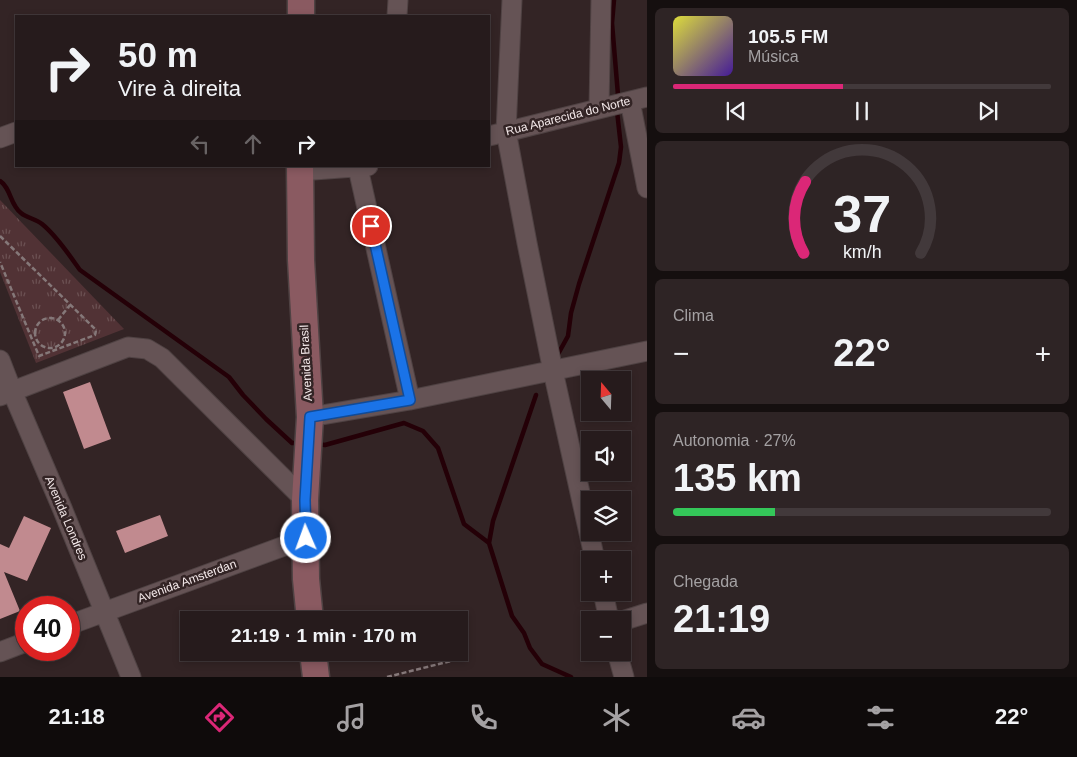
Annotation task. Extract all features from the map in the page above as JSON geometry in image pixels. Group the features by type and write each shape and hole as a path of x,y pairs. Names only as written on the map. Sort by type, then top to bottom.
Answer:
{"street":[{"path":"397,15 398,0"},
{"path":"512,0 497,133 527,243 593,551"},
{"path":"599,108 601,0"},
{"path":"638,99 647,188"},
{"name":"Rua Aparecida do Norte","path":"497,133 638,99"},
{"path":"0,138 15,132"},
{"path":"300,168 363,167 410,400"},
{"name":"Avenida Brasil","path":"300,168 301,260 310,417 305,500 306,579 309,611"},
{"path":"6,394 128,347 147,349 162,358 305,500"},
{"path":"310,417 410,400 647,351"},
{"name":"Avenida Londres","path":"0,360 6,394 62,508 131,677"},
{"name":"Avenida Amsterdan","path":"80,620 306,538"},
{"path":"631,618 647,613"},
{"path":"0,652 15,646"},
{"path":"314,661 316,677"},
{"path":"620,661 624,677"}],"path":[{"path":"0,236 96,330 95,335 39,356 35,341 0,262"},
{"path":"58,320 70,305"},
{"path":"48,318 58,320 64,328 64,337 58,345 49,348 35,341 35,331 40,322 48,318"},
{"path":"48,353 49,348"},
{"path":"387,677 451,661"}],"green space":[{"path":"0,200 124,329 36,363 0,272"}],"building":[{"path":"90,382 111,439 84,449 63,392"},
{"path":"160,515 168,536 125,553 116,531"},
{"path":"24,516 51,528 27,581 4,572 15,599 15,613 0,619 0,544 9,548"}],"waterway":[{"path":"614,0 612,23 618,95"},
{"path":"557,356 568,336 571,313 579,284 619,163 621,147 617,111"},
{"path":"0,181 4,184 17,210 23,215 40,222 53,234 80,270 229,377 266,419 292,443 300,443"},
{"path":"489,543 493,521 536,395"},
{"path":"316,444 325,445 404,423 423,431 438,448 464,524 489,543 512,616 524,633 530,648 542,664 571,677"}],"route":[{"path":"306,538 305,500 310,417 410,400 371,226"}]}
